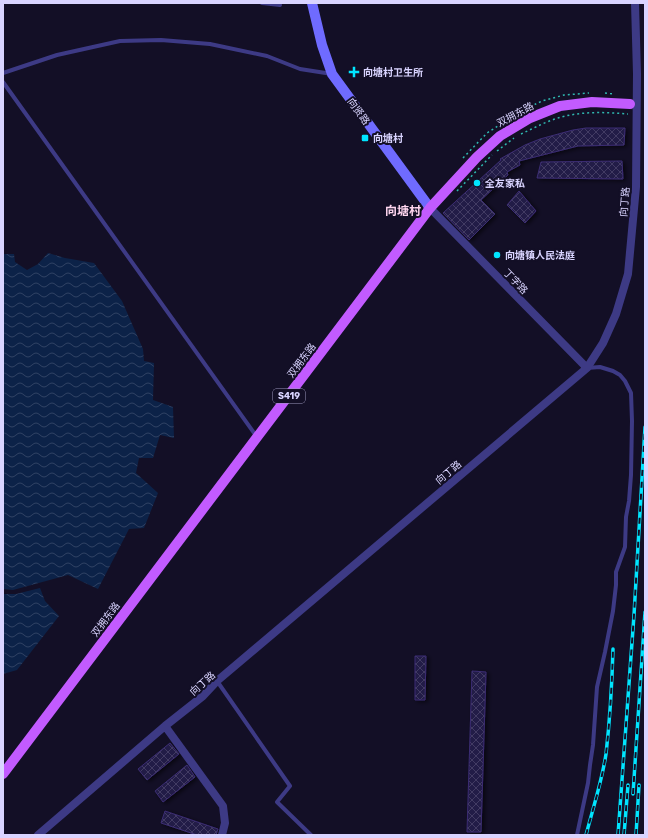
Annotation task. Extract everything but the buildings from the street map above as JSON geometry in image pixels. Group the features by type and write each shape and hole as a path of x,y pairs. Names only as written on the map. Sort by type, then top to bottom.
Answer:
{"main road":[{"name":"双拥东路","path":"3,774 430,208 477,157 500,136 530,118 560,106 592,102 629,109"}],"street":[{"name":"向贤路","path":"312,3 322,45 332,74 430,208"},
{"name":"向丁路","path":"38,835 587,368 604,343 616,314 628,274 636,187 637,74 635,3"},
{"name":"丁字路","path":"430,208 587,368"},
{"path":"165,726 223,806 225,823 222,835"}],"lane":[{"path":"262,3 280,5"},
{"path":"3,73 57,55 120,41 161,40 210,44 267,56 300,69 332,74"},
{"path":"3,82 257,438"},
{"path":"577,835 588,783 593,746 597,687 613,611 616,572 625,546 626,517 631,475 633,407 631,393 620,375 600,367 587,368"},
{"path":"218,681 290,786 276,802 311,835"}],"path":[{"path":"453,194 459,190 495,153 517,136 537,126 556,118 629,109"}],"water":[{"path":"48,253 65,258 94,263 122,301 143,349 144,361 154,363 153,400 173,407 174,438 160,435 153,458 139,458 136,473 158,493 144,528 129,529 98,589 68,575 13,590 3,589 3,254 14,254 15,262 27,270 38,264"},
{"path":"40,588 45,601 59,616 17,670 3,674 3,594 16,594"}],"tunnel":[{"path":"630,104 645,105"}],"railway":[{"path":"618,835 634,615 645,427"},
{"path":"633,794 645,612"},
{"path":"586,835 600,784 606,754 611,702 613,649"},
{"path":"624,835 628,785"},
{"path":"636,835 639,785"}],"place":[{"name":"向塘村卫生所","path":"354,72"},
{"name":"向塘村","path":"365,138"},
{"name":"全友家私","path":"477,183"},
{"name":"向塘镇人民法庭","path":"497,255"}],"district":[{"name":"向塘村","path":"403,211"}]}
